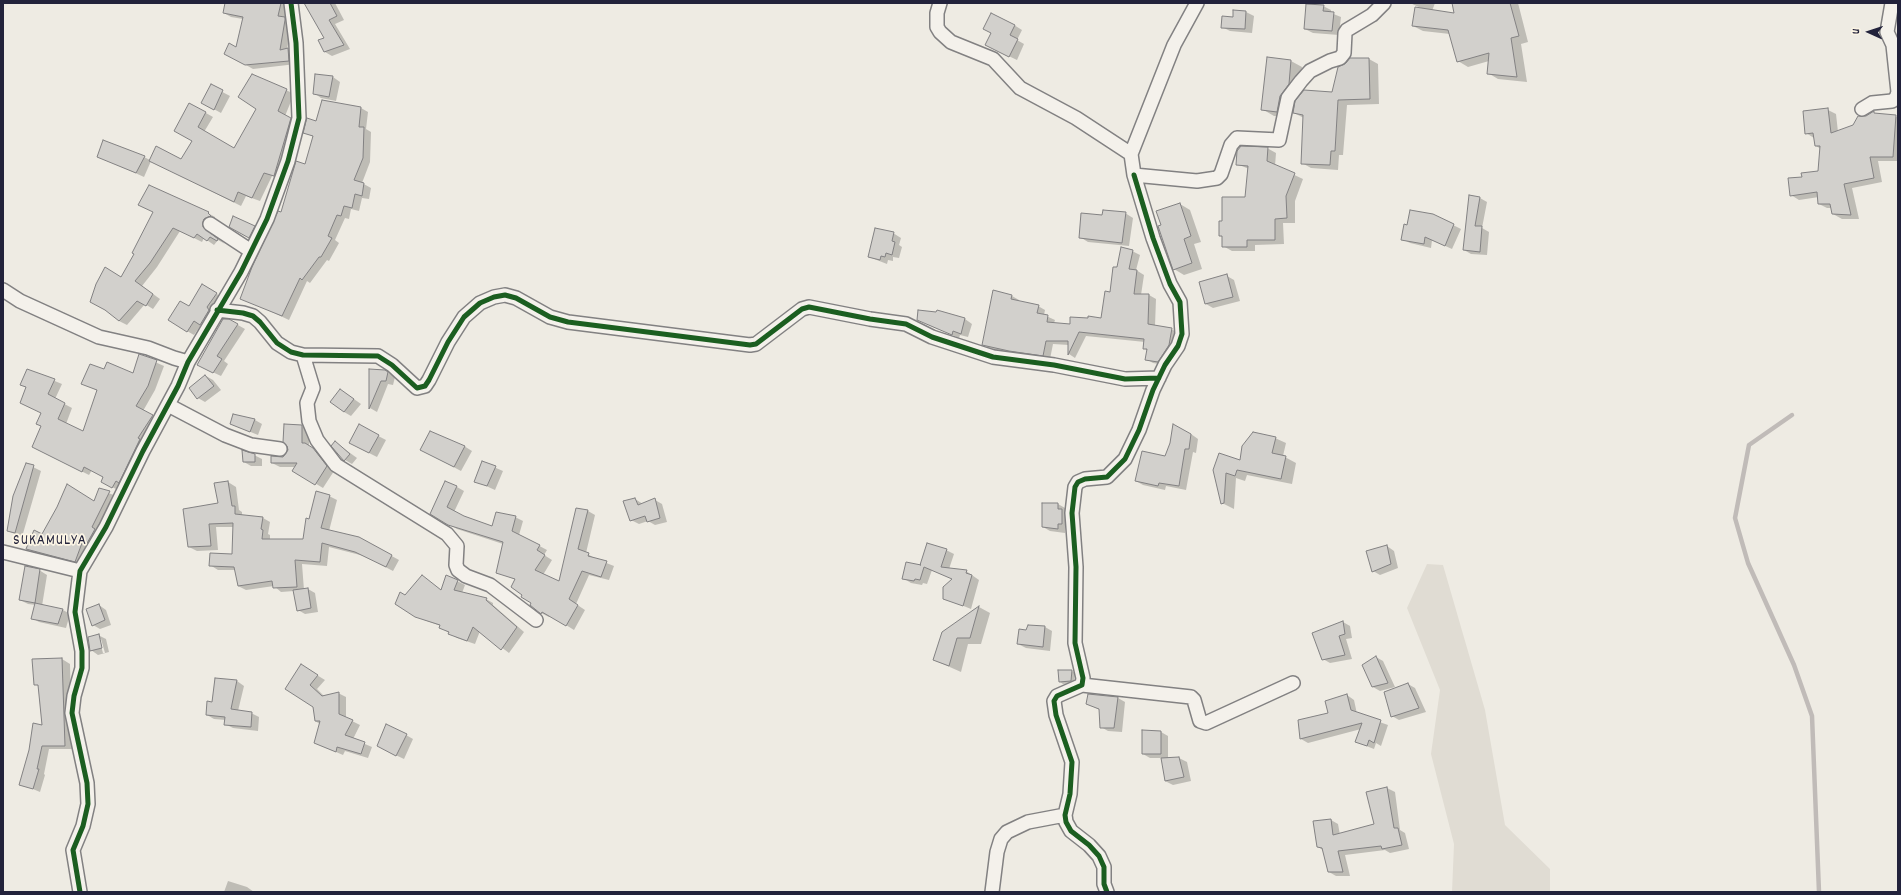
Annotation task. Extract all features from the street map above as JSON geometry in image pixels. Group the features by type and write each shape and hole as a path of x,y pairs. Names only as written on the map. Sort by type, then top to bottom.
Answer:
{"street":[{"path":"80,892 73,850 83,826 88,804 87,783 72,713 74,696 82,668 82,651 75,612 80,571 106,527 143,451 168,405 188,362 240,272 267,219 288,161 299,118 296,43 291,3"},
{"path":"940,3 937,13 937,27 951,42 993,60 1020,88 1076,118 1131,154"},
{"path":"1082,685 1083,678 1075,643 1076,567 1072,513 1074,487 1078,482 1085,479 1107,477 1125,459 1159,378 1178,346 1182,334 1180,302 1170,284 1153,238 1134,175 1131,154 1174,45 1197,3"},
{"path":"1134,175 1197,181 1217,178 1221,174 1231,145 1237,138 1274,141 1279,140 1288,98 1301,81 1310,71 1330,61 1340,58 1344,53 1344,33 1372,15 1384,3"},
{"path":"1862,109 1872,103 1892,101 1896,98 1898,92 1893,45 1887,32 1892,3"},
{"path":"210,224 251,251"},
{"path":"3,290 20,301 99,336 148,348 188,362"},
{"path":"217,310 243,313 253,316 284,348 303,354 378,356 392,365 413,385 421,388 429,380 448,342 464,317 480,303 494,296 504,295 511,296 550,316 568,322 750,345 756,344 800,311 810,307 870,319 906,324 932,336 993,357 1054,365 1125,379 1159,378"},
{"path":"303,354 313,388 307,403 309,420 317,440 336,465 447,534 457,546 456,565 458,570 466,576 490,585 536,620"},
{"path":"168,405 225,435 251,445 280,449"},
{"path":"3,552 80,571"},
{"path":"1107,892 1104,884 1104,867 1099,856 1089,845 1072,831 1066,822 1064,815 1070,794 1072,762 1056,715 1054,701 1057,696 1082,685 1191,697 1194,700 1200,721 1206,723 1293,683"},
{"path":"992,892 1000,839 1007,832 1028,822 1064,815"}],"shaded area":[{"path":"1427,564 1443,565 1485,710 1505,825 1550,869 1550,892 1452,892 1454,844 1431,754 1440,690 1407,608"}],"building":[{"path":"225,3 281,3 278,16 285,17 285,20 280,50 288,48 289,61 245,65 224,54 229,43 236,47 243,17 223,13"},
{"path":"304,3 330,3 337,16 329,20 344,45 324,52 318,40 324,38"},
{"path":"1452,3 1510,3 1519,36 1511,38 1517,77 1487,74 1489,53 1457,62 1448,30 1412,26 1415,7 1454,13"},
{"path":"1306,4 1324,5 1323,11 1334,12 1332,31 1304,29"},
{"path":"1233,10 1246,11 1245,29 1221,28 1222,16 1233,17"},
{"path":"991,13 1015,25 1010,35 1018,39 1009,57 985,45 991,33 983,29"},
{"path":"1267,57 1291,60 1289,84 1280,96 1277,112 1261,110"},
{"path":"1350,58 1369,58 1370,99 1338,100 1335,151 1331,151 1330,165 1301,164 1303,115 1293,113 1295,101 1304,90 1332,92 1338,67 1346,63"},
{"path":"252,74 287,89 278,111 291,118 274,176 264,173 252,198 238,192 234,202 149,161 156,146 181,159 192,141 174,131 189,103 206,112 198,127 234,148 256,109 238,97"},
{"path":"315,74 333,76 329,97 313,94"},
{"path":"211,84 223,90 214,110 201,103"},
{"path":"322,100 361,107 359,127 364,127 363,158 354,180 364,183 362,196 355,194 352,208 344,206 341,216 337,215 328,236 332,238 321,257 319,257 302,280 300,278 282,316 240,299 252,267 278,211 281,212 296,161 305,164 313,136 303,133 306,121 307,118 316,121"},
{"path":"1828,108 1831,133 1853,125 1858,116 1866,116 1874,111 1874,113 1896,115 1893,157 1870,157 1874,178 1844,184 1851,215 1832,214 1830,204 1818,204 1817,192 1790,196 1788,178 1802,177 1801,173 1818,171 1820,146 1815,146 1813,133 1805,134 1803,111"},
{"path":"103,140 145,156 136,173 97,157"},
{"path":"1241,146 1268,147 1267,161 1295,173 1286,196 1287,218 1275,219 1275,240 1247,240 1247,247 1222,247 1222,236 1219,236 1219,221 1222,221 1222,197 1245,197 1248,166 1236,165 1237,151"},
{"path":"149,185 209,212 208,213 211,216 204,219 203,227 218,239 217,241 210,237 207,241 197,234 194,238 173,228 150,263 135,281 153,294 146,306 137,301 119,321 105,310 90,302 96,284 105,267 121,277 134,254 132,253 153,212 138,205"},
{"path":"1469,195 1480,197 1475,226 1482,226 1480,252 1463,250"},
{"path":"1180,203 1191,236 1184,239 1192,263 1173,270 1158,226 1161,225 1156,211"},
{"path":"1103,210 1126,212 1122,243 1079,238 1081,213 1102,215"},
{"path":"1410,210 1433,214 1454,224 1445,246 1425,237 1424,244 1401,240 1404,224 1407,225"},
{"path":"233,216 255,226 249,238 229,227"},
{"path":"875,228 894,232 892,241 895,242 892,255 886,253 885,257 881,256 880,260 868,257"},
{"path":"1121,247 1133,250 1129,269 1137,270 1134,294 1149,294 1148,324 1172,328 1169,345 1158,362 1145,360 1147,349 1143,349 1144,339 1079,332 1068,355 1068,341 1046,341 1043,356 982,345 993,290 1012,295 1011,299 1039,305 1037,313 1048,315 1047,322 1070,324 1070,317 1088,318 1088,316 1101,318 1105,291 1110,292 1113,267 1117,267"},
{"path":"1227,274 1233,297 1205,304 1199,282"},
{"path":"202,284 217,293 207,307 209,310 200,325 194,321 187,332 168,320 180,301 189,306"},
{"path":"918,310 936,312 937,310 965,318 961,334 953,331 952,335 917,320"},
{"path":"223,319 229,319 238,324 217,356 222,359 213,373 197,365"},
{"path":"139,354 157,360 148,386 136,406 153,415 138,438 140,439 119,483 116,481 112,488 101,482 103,477 84,467 82,472 32,447 41,426 36,424 41,413 20,403 26,387 20,385 27,369 55,379 48,394 65,403 58,419 83,431 97,390 81,384 90,364 104,369 107,362 133,373"},
{"path":"369,369 385,370 388,372 386,381 381,381 369,409"},
{"path":"205,375 214,386 197,399 189,388"},
{"path":"340,389 354,399 344,412 330,402"},
{"path":"233,414 255,419 250,432 230,424"},
{"path":"284,424 302,425 302,443 305,443 313,448 327,466 315,485 292,471 297,463 271,463 271,456 283,457 288,450 287,446 283,442"},
{"path":"359,424 379,435 369,453 349,443"},
{"path":"1173,424 1191,434 1189,449 1185,449 1179,486 1159,483 1158,486 1135,481 1142,451 1165,456 1170,443"},
{"path":"430,431 465,446 454,467 420,450"},
{"path":"1253,432 1276,437 1272,453 1286,456 1281,479 1237,470 1235,476 1226,473 1224,503 1221,504 1213,470 1219,453 1240,460 1242,446"},
{"path":"335,441 350,454 344,461 331,446"},
{"path":"242,450 255,454 255,462 243,462"},
{"path":"482,461 496,466 487,486 474,482"},
{"path":"26,463 34,465 15,533 7,531 13,496"},
{"path":"228,481 232,506 235,506 235,514 263,517 261,529 263,530 262,539 303,539 306,518 309,519 316,491 330,495 321,528 359,537 392,555 386,567 355,552 322,543 320,562 295,560 297,587 273,588 272,581 238,586 234,567 209,566 210,553 232,554 233,523 209,524 211,546 188,547 183,509 218,503 214,483"},
{"path":"445,481 457,486 447,507 464,516 492,526 496,512 516,516 512,531 540,545 537,550 545,555 535,570 559,581 576,508 588,510 578,549 589,553 588,556 607,561 601,577 582,571 569,599 578,605 566,626 542,612 541,614 530,605 531,603 521,597 522,595 511,587 515,579 496,573 503,542 448,525 430,514"},
{"path":"67,484 94,501 99,488 110,491 92,527 95,529 86,545 82,543 75,562 26,549 34,530 42,534 57,507"},
{"path":"635,498 638,505 655,498 660,518 647,522 645,516 630,521 623,501"},
{"path":"1042,503 1058,503 1058,509 1062,509 1062,524 1058,524 1058,529 1042,527"},
{"path":"927,543 947,549 941,567 967,570 966,573 972,575 963,606 943,599 943,587 952,579 924,567 920,580 915,579 914,581 902,579 906,562 920,565"},
{"path":"1387,545 1391,564 1372,572 1366,551"},
{"path":"25,566 40,569 35,603 19,600"},
{"path":"422,575 441,590 446,575 458,580 454,590 487,598 486,600 517,627 501,650 473,627 467,641 448,634 449,632 439,628 440,625 415,617 395,604 400,592 405,595"},
{"path":"308,588 311,608 297,611 293,590"},
{"path":"35,603 63,609 58,624 31,619"},
{"path":"99,604 105,620 92,626 86,609"},
{"path":"979,606 970,638 957,638 949,666 933,660 942,632"},
{"path":"1343,621 1345,634 1339,636 1345,655 1322,660 1312,633"},
{"path":"1028,625 1045,626 1043,647 1017,644 1019,629 1026,630"},
{"path":"99,634 102,648 90,651 88,637"},
{"path":"1376,656 1388,683 1372,687 1362,665"},
{"path":"62,658 65,746 42,746 37,769 39,769 33,789 19,785 29,750 33,723 42,725 38,685 34,685 32,659"},
{"path":"301,664 318,675 310,685 322,696 339,692 339,714 353,720 345,735 365,742 361,754 337,747 336,752 314,743 320,721 315,721 313,707 285,689"},
{"path":"1058,670 1072,670 1071,681 1059,682"},
{"path":"215,678 237,680 231,709 252,712 251,727 224,725 225,717 206,715 207,701 212,702"},
{"path":"1408,683 1419,708 1391,717 1384,692"},
{"path":"1088,694 1118,697 1114,728 1100,728 1099,709 1086,704"},
{"path":"1347,694 1351,710 1381,720 1374,743 1369,740 1367,746 1355,742 1362,723 1300,739 1298,720 1328,713 1325,701"},
{"path":"386,724 407,734 396,756 377,746"},
{"path":"1142,730 1161,731 1161,754 1142,754"},
{"path":"1179,757 1184,777 1165,781 1161,758"},
{"path":"1387,787 1394,828 1398,828 1402,845 1382,849 1381,846 1338,851 1343,872 1328,872 1322,848 1317,847 1313,821 1331,819 1333,835 1374,824 1366,792"}],"waterway":[{"path":"1792,415 1749,445 1735,518 1748,563 1794,665 1812,716 1819,892"}],"cycle path":[{"path":"80,892 73,850 83,826 88,804 87,783 72,713 74,696 82,668 82,651 75,612 80,571 106,527 143,451 178,386 188,362 241,272 267,219 288,161 299,118 296,43 291,3"},
{"path":"1107,892 1104,884 1104,867 1099,856 1089,845 1071,831 1066,822 1065,815 1070,794 1072,762 1056,715 1054,701 1057,696 1082,685 1083,678 1075,643 1076,567 1072,513 1075,487 1078,482 1085,479 1107,477 1125,459 1139,430 1153,390 1165,365 1178,346 1182,334 1180,302 1170,284 1153,238 1134,175"},
{"path":"217,310 243,313 253,316 260,322 277,343 291,352 303,355 378,356 392,365 417,388 425,386 429,380 448,342 464,317 480,303 494,297 505,295 516,298 550,317 568,322 750,345 756,344 802,309 809,307 870,319 906,324 932,337 993,357 1054,365 1125,379 1159,378"}],"district":[{"name":"SUKAMULYA","path":"50,542"}]}
